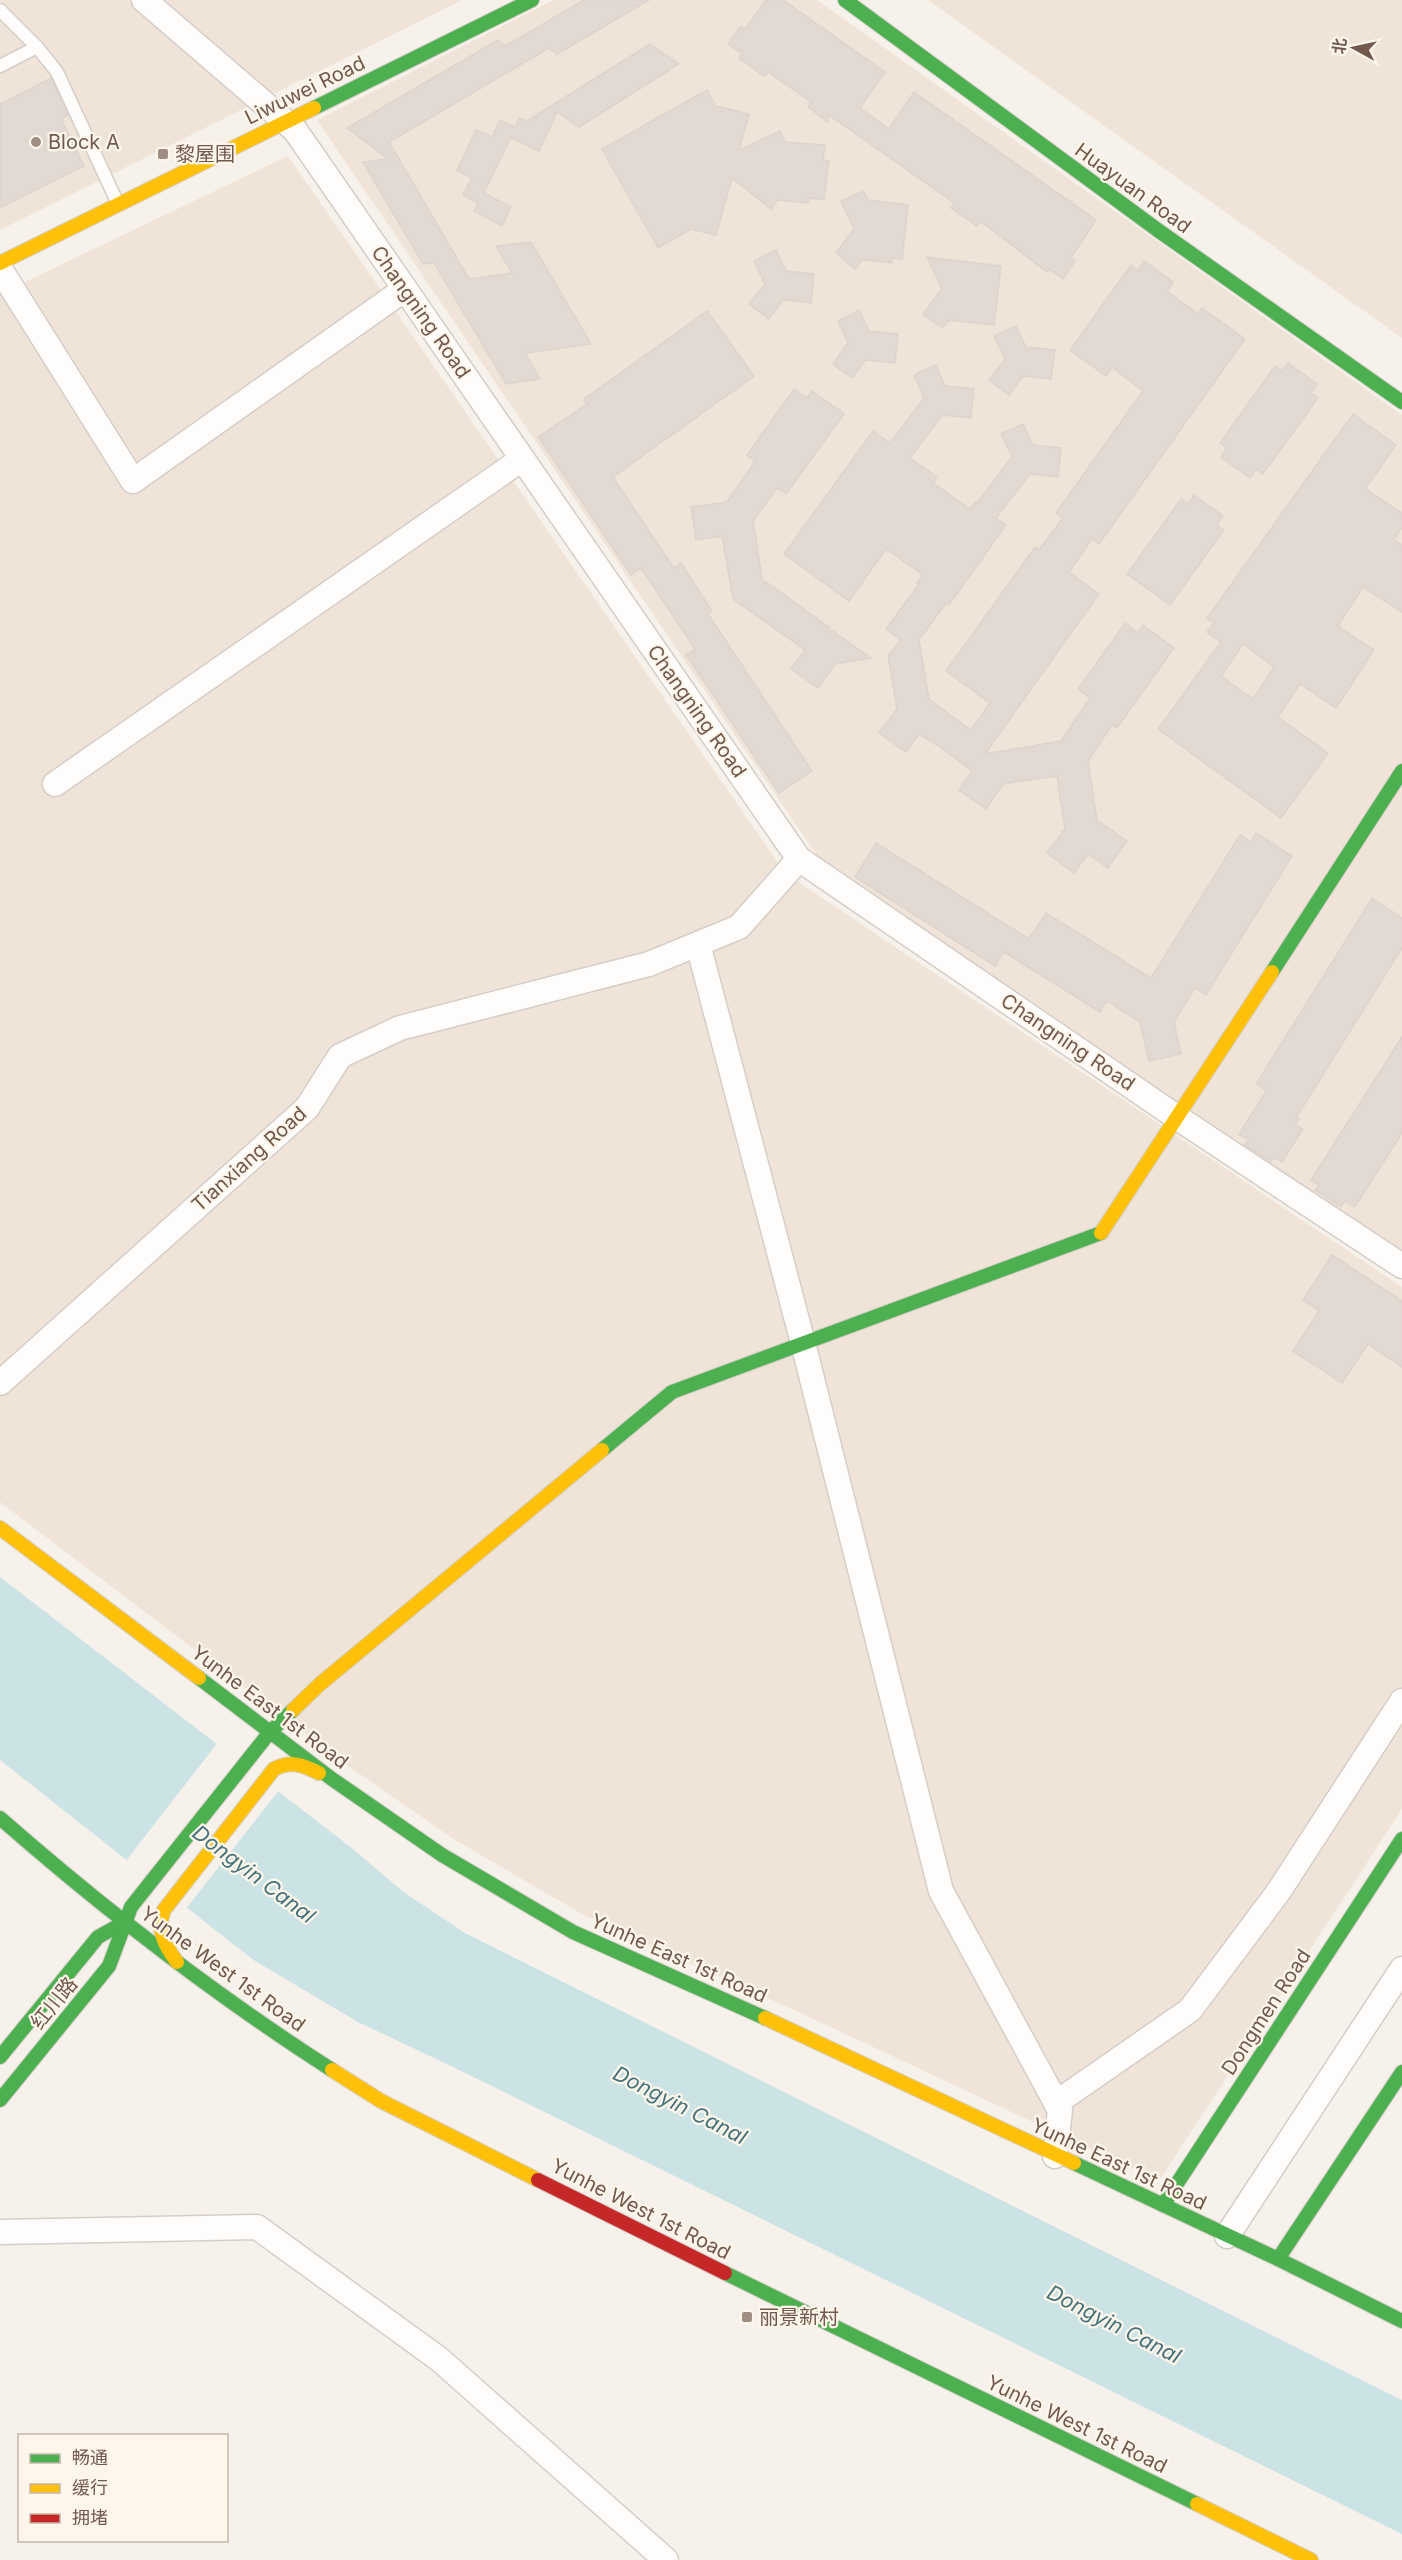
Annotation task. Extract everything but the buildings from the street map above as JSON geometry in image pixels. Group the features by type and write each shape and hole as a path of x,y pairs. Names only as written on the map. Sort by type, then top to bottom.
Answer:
{"street":[{"name":"Changning Road","path":"144,0 295,130 799,859 1178,1118 1402,1266"},
{"name":"Liwuwei Road","path":"0,263 532,0"},
{"name":"Huayuan Road","path":"845,0 1159,231 1402,402"},
{"path":"0,269 133,481 405,289"},
{"path":"55,783 522,459"},
{"name":"红川路","path":"0,2100 109,1966 131,1907 270,1732 320,1684 672,1392 1104,1232 1402,771"},
{"name":"Tianxiang Road","path":"0,1383 307,1108 340,1056 400,1028 649,964 739,927 799,859"},
{"path":"698,944 803,1343 941,1891 1060,2110 1055,2156"},
{"name":"Yunhe East 1st Road","path":"0,1528 332,1779 442,1855 573,1932 797,2033 1278,2259 1402,2321"},
{"path":"1056,2103 1190,2010 1279,1891 1402,1701"},
{"path":"180,1965 162,1938 160,1924 164,1910 274,1769 290,1762 303,1765 332,1779"},
{"name":"Yunhe West 1st Road","path":"0,1818 72,1881 180,1965 256,2021 381,2101 811,2316 1311,2560"},
{"name":"Dongmen Road","path":"1163,2205 1402,1839"},
{"name":"红川路","path":"0,2057 98,1937 125,1922"},
{"path":"1227,2236 1402,1969"},
{"path":"1278,2259 1402,2072"},
{"path":"0,2232 257,2228 439,2359 666,2560"}],"lane":[{"path":"0,10 37,47 57,72 118,204"},
{"path":"0,66 37,47"}],"shaded area":[{"path":"0,0 462,0 0,230"},
{"path":"554,0 817,0 1402,415 1402,1256 822,863 317,120"},
{"path":"928,0 1402,0 1402,338"},
{"path":"288,156 785,873 1402,1287 1402,1809 1159,2181 805,2015 582,1914 452,1838 344,1763 0,1502 0,294"}],"water":[{"name":"Dongyin Canal","path":"0,1577 353,1849 402,1891 465,1933 1402,2400 1402,2534 358,2022 252,1959 0,1760"}],"pier":[{"path":"219,1741 280,1789 185,1910 125,1862"}],"traffic: fast":[{"path":"314,108 532,0"},
{"path":"845,0 1159,231 1402,402"},
{"path":"1272,972 1402,771"},
{"path":"602,1450 672,1392 1101,1233"},
{"path":"199,1678 332,1779 442,1855 573,1932 765,2018"},
{"path":"0,2100 109,1966 131,1907 270,1732 293,1710"},
{"path":"0,1818 80,1886 203,1982 332,2070"},
{"path":"1163,2205 1402,1839"},
{"path":"0,2057 98,1937 125,1922"},
{"path":"1278,2259 1402,2072"},
{"path":"1074,2163 1278,2259 1402,2321"},
{"path":"725,2273 1197,2504"}],"traffic: slow":[{"path":"0,263 314,108"},
{"path":"1101,1233 1272,972"},
{"path":"293,1710 320,1684 602,1450"},
{"path":"0,1528 199,1678"},
{"path":"177,1962 161,1931 164,1910 274,1769 291,1764 319,1773"},
{"path":"765,2018 1074,2163"},
{"path":"332,2070 381,2101 538,2180"},
{"path":"1197,2504 1311,2560"}],"traffic: jam":[{"path":"538,2180 725,2273"}],"place":[{"name":"Block A","path":"36,142"},
{"name":"黎屋围","path":"163,154"},
{"name":"丽景新村","path":"747,2317"}]}
